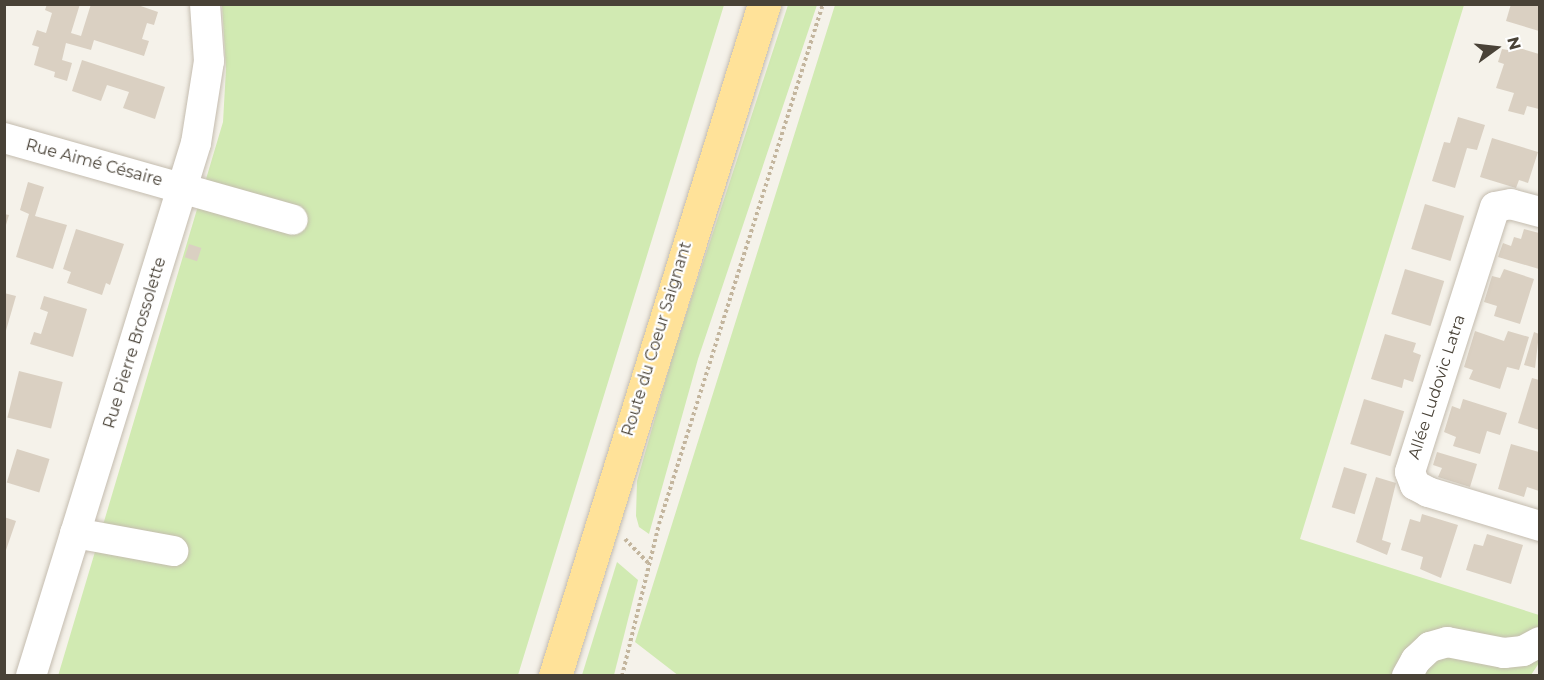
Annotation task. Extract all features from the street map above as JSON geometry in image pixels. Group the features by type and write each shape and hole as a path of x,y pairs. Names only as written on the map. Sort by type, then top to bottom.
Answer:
{"main road":[{"name":"Route du Coeur Saignant","path":"555,675 764,4"}],"street":[{"name":"Rue Pierre Brossolette","path":"31,675 183,187 205,98 209,61 205,4"},
{"name":"Rue Aimé Césaire","path":"4,138 293,220"},
{"name":"Allée Ludovic Latra","path":"1539,212 1511,204 1495,207 1410,472 1415,485 1428,492 1539,526"},
{"path":"75,532 173,551"},
{"path":"1407,675 1416,660 1430,646 1447,642 1503,653 1523,651 1539,642"}],"path":[{"path":"622,675 659,524 823,4"}],"green space":[{"path":"222,5 724,5 518,675 58,676 223,122 226,69"},
{"path":"788,5 817,5 698,359 649,534 639,527 636,516 637,481 675,348"},
{"path":"835,5 1464,5 1300,539 1539,615 1539,663 1531,675 679,676 635,642"},
{"path":"617,562 638,580 614,675 582,675"}],"building":[{"path":"47,4 80,4 71,33 81,36 91,4 135,4 158,12 154,25 147,23 142,39 149,41 144,56 94,40 91,50 66,43 62,60 72,63 67,81 54,77 55,72 34,65 39,47 32,45 37,30 46,33 52,13 45,10"},
{"path":"1511,4 1539,4 1539,31 1506,21"},
{"path":"1509,45 1539,54 1539,109 1527,106 1524,115 1508,111 1514,93 1496,88 1504,64 1498,62 1502,49 1508,50"},
{"path":"82,60 165,87 155,119 123,108 129,92 107,85 101,101 72,91"},
{"path":"1458,117 1485,125 1477,150 1467,148 1455,188 1432,181 1444,142 1450,143"},
{"path":"1492,138 1538,152 1528,183 1519,180 1516,188 1480,177"},
{"path":"28,182 44,187 35,216 67,225 53,269 16,257 29,214 20,210"},
{"path":"1425,204 1464,216 1450,261 1411,249"},
{"path":"4,214 9,215 5,228 4,228"},
{"path":"76,229 124,244 110,285 106,283 102,295 67,283 71,272 63,269"},
{"path":"1524,229 1539,233 1539,269 1498,257 1503,243 1511,246 1514,237 1521,239"},
{"path":"189,244 201,248 197,261 185,257"},
{"path":"1405,269 1444,281 1430,326 1391,314"},
{"path":"1504,269 1534,279 1520,324 1494,316 1497,306 1484,302 1492,276 1500,278"},
{"path":"4,293 16,296 5,334 4,334"},
{"path":"44,296 87,309 73,357 30,344 34,332 41,334 48,312 40,309"},
{"path":"1475,331 1504,341 1508,331 1529,337 1519,370 1507,367 1500,389 1469,379 1473,370 1464,367"},
{"path":"1534,332 1539,334 1535,368 1524,365"},
{"path":"1385,334 1416,343 1413,352 1421,355 1413,382 1404,379 1402,388 1371,379"},
{"path":"19,371 63,382 51,428 7,418"},
{"path":"1532,378 1539,380 1539,430 1518,423"},
{"path":"1364,399 1404,411 1390,456 1350,444"},
{"path":"1463,399 1507,413 1500,435 1487,431 1480,454 1453,446 1456,437 1444,432 1452,406 1460,409"},
{"path":"1511,444 1539,452 1539,491 1527,487 1524,497 1498,489"},
{"path":"17,449 50,459 39,492 7,482"},
{"path":"1437,452 1477,464 1470,487 1438,477 1442,468 1433,465"},
{"path":"1344,467 1367,474 1355,514 1332,507"},
{"path":"1376,477 1396,483 1382,540 1391,543 1387,555 1356,542"},
{"path":"1422,514 1458,525 1441,578 1420,569 1423,557 1401,550 1410,519 1420,522"},
{"path":"4,517 16,521 5,553 4,553"},
{"path":"1487,534 1523,545 1511,584 1466,570 1474,544 1483,546"}]}
